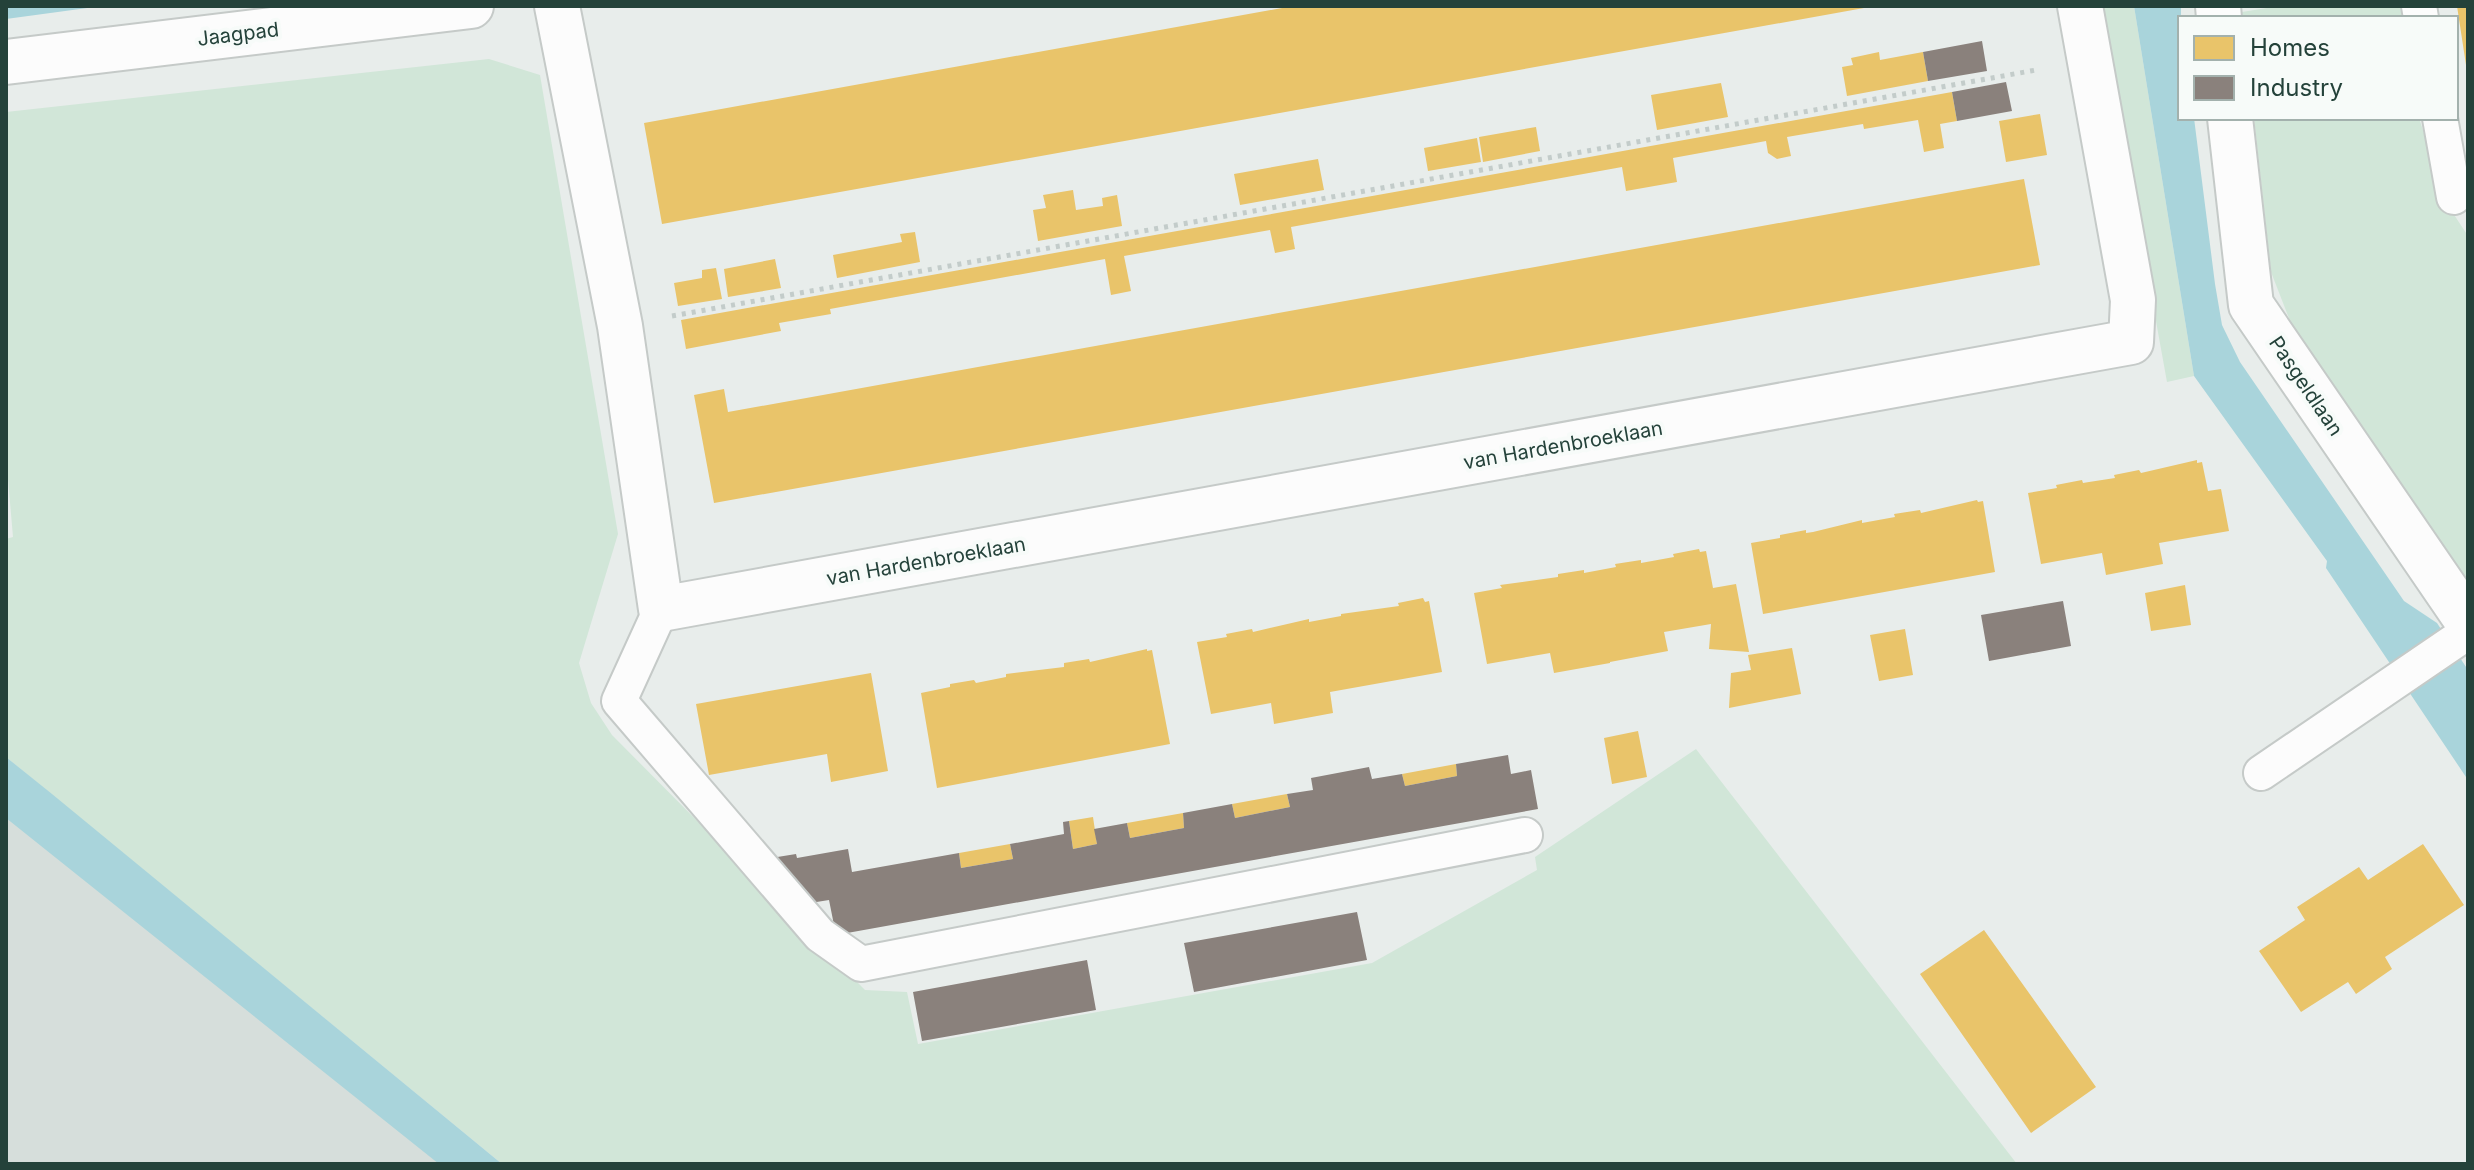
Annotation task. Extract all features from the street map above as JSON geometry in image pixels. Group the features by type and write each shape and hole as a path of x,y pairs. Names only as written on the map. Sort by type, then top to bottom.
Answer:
{"street":[{"name":"Jaagpad","path":"6,62 471,6"},
{"path":"557,6 620,326 661,609"},
{"name":"van Hardenbroeklaan","path":"661,609 2131,342 2133,300 2080,6"},
{"name":"Pasgeldlaan","path":"2230,120 2251,305 2464,631"}],"lane":[{"path":"2440,120 2454,197"},
{"path":"661,609 619,701 820,935 861,964 1525,835"},
{"path":"2261,773 2464,631"}],"path":[{"path":"620,326 2090,61"}],"shaded area":[{"path":"6,810 460,1164 6,1164"}],"green space":[{"path":"2099,6 2134,6 2194,376 2167,382"},
{"path":"2279,6 2400,6 2402,16 2243,16 2242,12"},
{"path":"489,59 540,75 618,534 579,663 591,703 612,735 865,990 907,992 918,1044 1372,963 1537,870 1535,857 1696,749 2017,1164 502,1164 6,757 6,539 13,537 6,456 6,112"},
{"path":"2254,120 2420,120 2447,204 2468,236 2468,583 2292,326 2271,272"}],"water":[{"path":"6,6 102,6 6,19"},
{"path":"2134,6 2181,6 2181,16 2178,16 2178,120 2194,120 2222,325 2240,362 2404,601 2437,623 2468,670 2468,780 2326,568 2327,561 2194,376"},
{"path":"6,757 502,1164 439,1164 6,818"}],"building: Homes":[{"path":"1293,6 1864,8 662,224 644,123"},
{"path":"2457,6 2468,6 2468,65 2466,65"},
{"path":"1879,52 1880,60 1923,52 1928,81 1847,96 1842,67 1853,65 1851,58"},
{"path":"1721,83 1728,117 1657,130 1651,95"},
{"path":"1952,92 1957,121 1940,124 1944,148 1924,152 1918,120 1864,129 1863,124 1787,137 1791,156 1777,159 1768,153 1766,141 1673,158 1677,182 1626,191 1622,167 1291,227 1295,249 1275,253 1270,230 1124,256 1131,291 1111,295 1105,259 830,309 831,314 779,323 781,331 686,349 681,320"},
{"path":"2040,114 2047,155 2006,162 1999,121"},
{"path":"1536,127 1540,151 1483,162 1479,137"},
{"path":"1477,138 1481,162 1428,171 1424,148"},
{"path":"1318,159 1324,190 1240,205 1234,174"},
{"path":"2024,179 2040,265 714,503 694,395 724,389 728,412"},
{"path":"1073,190 1076,210 1103,206 1102,198 1117,195 1122,226 1038,241 1033,210 1046,208 1043,195"},
{"path":"915,232 920,262 837,278 833,255 902,242 900,234"},
{"path":"775,259 781,288 728,297 724,269"},
{"path":"716,268 722,299 678,306 674,283 702,278 702,270"},
{"path":"2197,460 2197,463 2202,462 2208,491 2221,489 2229,531 2159,543 2163,564 2106,575 2102,553 2041,564 2028,493 2057,488 2056,485 2115,478 2114,475 2139,470 2141,473"},
{"path":"1983,501 1995,572 1763,614 1751,543 1806,530 1806,533 1813,532"},
{"path":"1699,549 1700,552 1706,551 1713,588 1736,584 1749,652 1709,649 1711,624 1664,632 1668,651 1554,673 1550,653 1487,664 1474,593 1502,588 1500,585 1558,577 1558,574 1584,570 1584,573 1616,567 1615,564 1674,557 1673,554"},
{"path":"2185,585 2191,625 2151,631 2145,593"},
{"path":"1423,598 1425,602 1429,601 1442,672 1330,692 1333,713 1274,724 1271,703 1211,714 1197,642 1252,629 1253,632 1309,619 1309,622 1399,606 1398,603"},
{"path":"1905,629 1913,675 1879,681 1870,635"},
{"path":"1792,648 1801,694 1729,708 1731,673 1751,670 1748,655"},
{"path":"1152,650 1170,744 937,788 921,693 950,687 950,684 974,680 976,683 1006,677 1006,674 1064,667 1064,663 1089,659 1090,662"},
{"path":"871,673 888,771 831,782 827,754 709,775 696,704"},
{"path":"1638,731 1647,777 1612,784 1604,738"},
{"path":"1456,764 1457,776 1405,786 1402,774"},
{"path":"1287,794 1290,807 1235,818 1232,804"},
{"path":"1183,813 1184,828 1130,838 1127,823"},
{"path":"1093,817 1097,844 1073,849 1069,821"},
{"path":"1010,844 1013,859 961,868 959,853"},
{"path":"2423,844 2464,905 2385,957 2392,969 2356,994 2348,982 2301,1012 2259,951 2305,920 2297,907 2359,867 2368,880"},
{"path":"1984,930 2096,1087 2031,1133 1920,974"}],"building: Industry":[{"path":"1982,41 1987,71 1928,81 1923,52"},
{"path":"2006,82 2012,111 1957,121 1952,92"},
{"path":"2063,601 2071,646 1989,661 1981,615"},
{"path":"1508,755 1511,774 1531,770 1538,809 836,935 829,900 804,904 765,859 796,854 797,858 848,849 852,872 959,853 961,868 1013,859 1010,844 1064,834 1063,822 1069,821 1073,849 1097,844 1094,829 1127,823 1130,838 1184,828 1183,813 1232,804 1235,818 1290,807 1287,794 1313,790 1311,778 1369,767 1372,779 1402,774 1405,786 1457,776 1456,764"},
{"path":"1357,912 1367,960 1194,992 1184,943"},
{"path":"1087,960 1096,1010 922,1041 913,992"}]}
